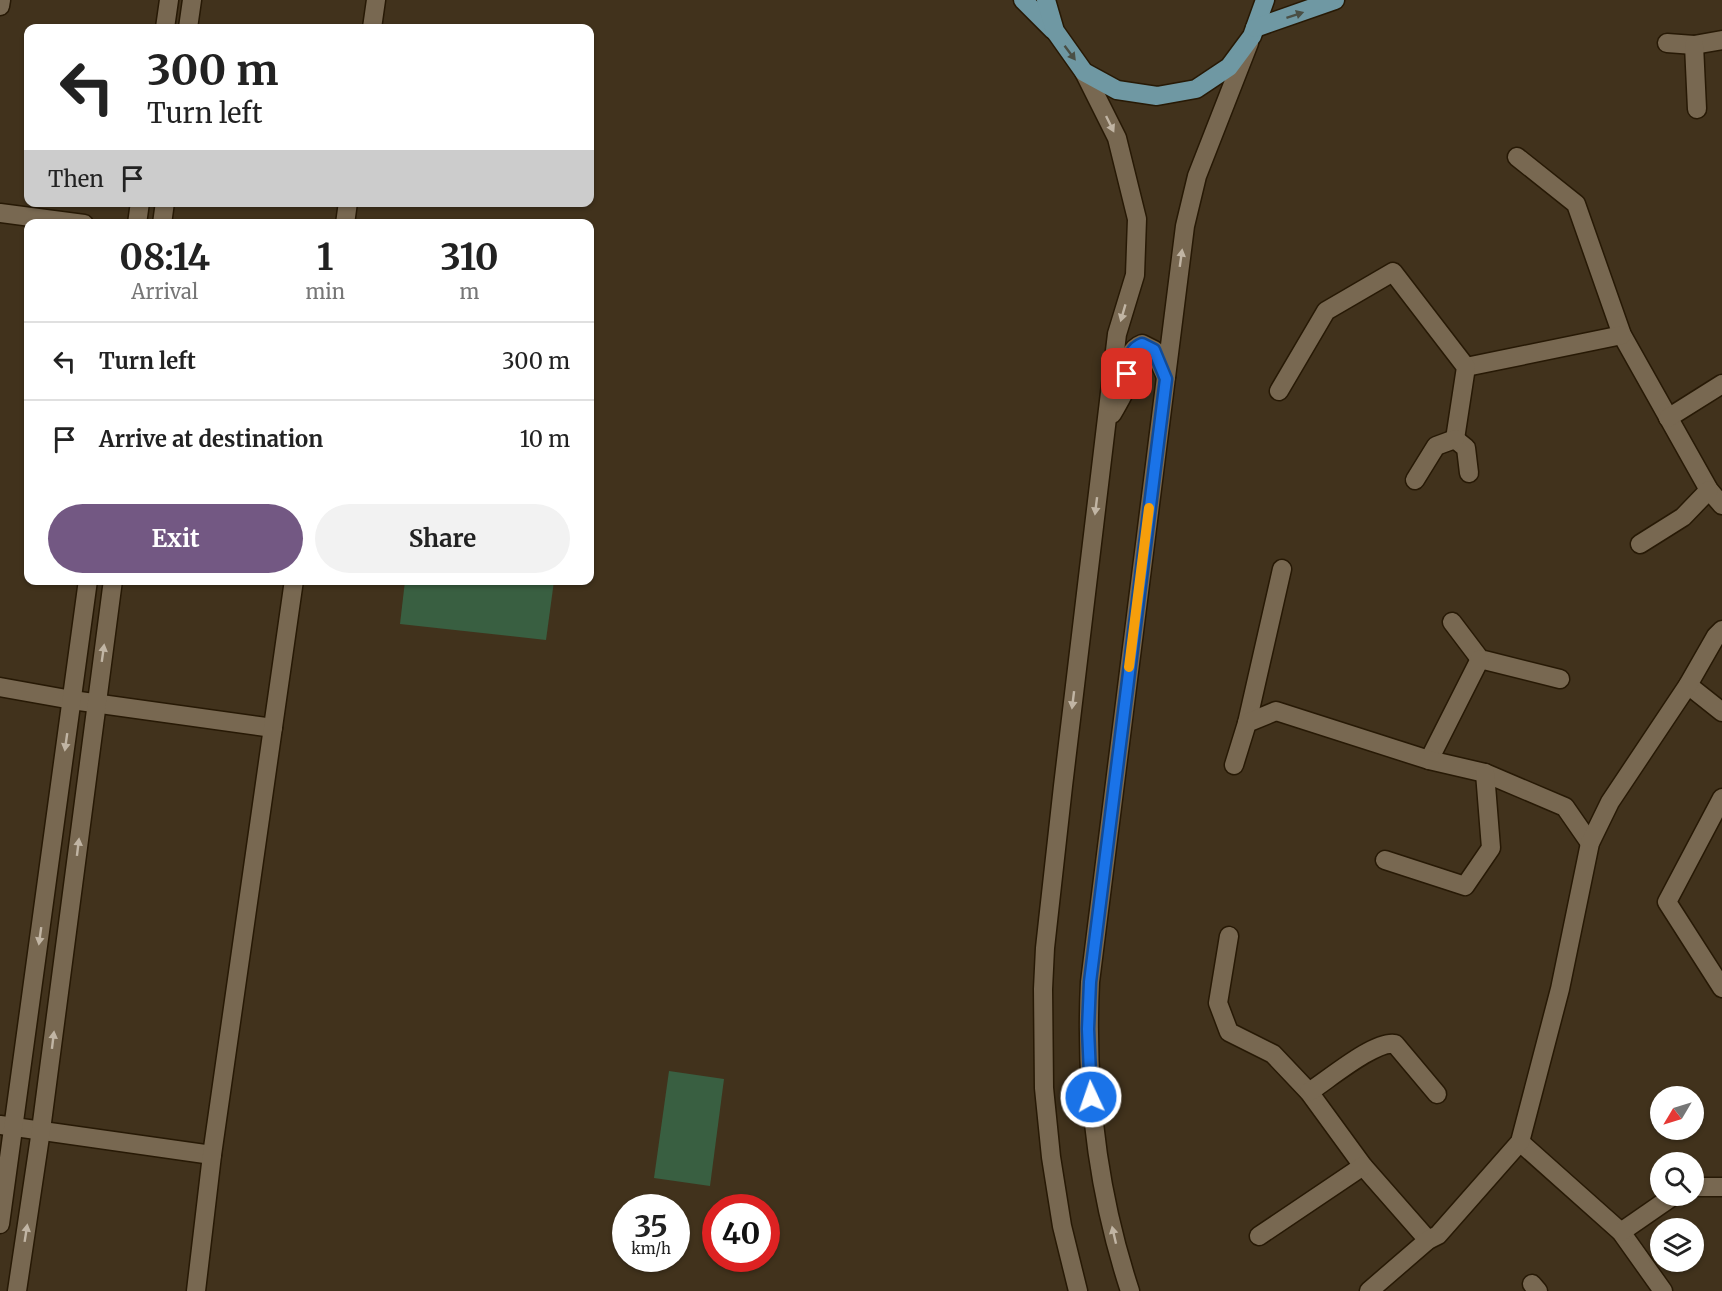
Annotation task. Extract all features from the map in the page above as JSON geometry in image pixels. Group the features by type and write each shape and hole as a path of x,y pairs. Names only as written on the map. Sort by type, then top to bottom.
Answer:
{"main road":[{"path":"1023,0 1054,32 1084,72 1117,90 1157,96 1196,88 1229,67 1254,32 1265,0"},
{"path":"1046,0 1054,32"},
{"path":"1254,32 1335,0"}],"street":[{"path":"0,6 1,0"},
{"path":"166,24 169,0"},
{"path":"189,24 192,0"},
{"path":"373,24 376,0"},
{"path":"1130,1291 1119,1260 1098,1166 1091,1097 1089,1006 1102,876 1179,264 1191,194 1207,147 1254,32"},
{"path":"1667,43 1694,45 1722,40"},
{"path":"1694,45 1697,109"},
{"path":"1078,1291 1062,1226 1051,1157 1044,1088 1043,989 1063,786 1106,424 1117,334 1135,275 1137,219 1117,138 1084,72"},
{"path":"1517,157 1576,204 1622,335 1709,490 1722,505"},
{"path":"0,213 46,219"},
{"path":"1279,391 1326,311 1393,272 1466,367 1455,439"},
{"path":"1466,367 1622,335"},
{"path":"1106,424 1124,391 1129,357 1136,346 1142,344 1154,350 1166,379"},
{"path":"1668,418 1722,384"},
{"path":"1455,439 1466,448 1469,473"},
{"path":"1415,480 1436,446 1455,439"},
{"path":"1640,544 1683,517 1709,490"},
{"path":"1234,765 1247,723 1282,569"},
{"path":"0,1224 7,1126 87,585"},
{"path":"17,1291 41,1130 112,585"},
{"path":"196,1291 212,1155 293,585"},
{"path":"1452,622 1480,659 1560,679"},
{"path":"1369,1291 1428,1240 1438,1235 1520,1142 1560,989 1590,843 1610,802 1688,686 1716,636 1722,630"},
{"path":"1429,760 1480,659"},
{"path":"1688,686 1722,712"},
{"path":"0,687 72,700 273,728"},
{"path":"1247,723 1276,711 1429,760 1485,773 1565,807 1590,843"},
{"path":"1385,860 1465,886 1491,848 1485,773"},
{"path":"1722,798 1667,902 1722,988"},
{"path":"1228,936 1218,1003 1229,1032 1273,1054 1309,1092 1363,1166 1428,1240"},
{"path":"1309,1092 1373,1049 1390,1043 1395,1044 1437,1094"},
{"path":"7,1126 212,1155"},
{"path":"1520,1142 1621,1232 1663,1291"},
{"path":"1259,1236 1363,1166"},
{"path":"1704,1187 1722,1187"},
{"path":"1621,1232 1659,1206"}],"green space":[{"path":"405,585 553,585 546,640 400,624"},
{"path":"669,1071 724,1079 710,1186 654,1178"}],"slow traffic":[{"path":"1129,667 1149,508"}],"route":[{"path":"1091,1097 1088,1029 1090,982 1166,379 1154,350 1142,344 1136,346 1132,351 1127,374"}]}
